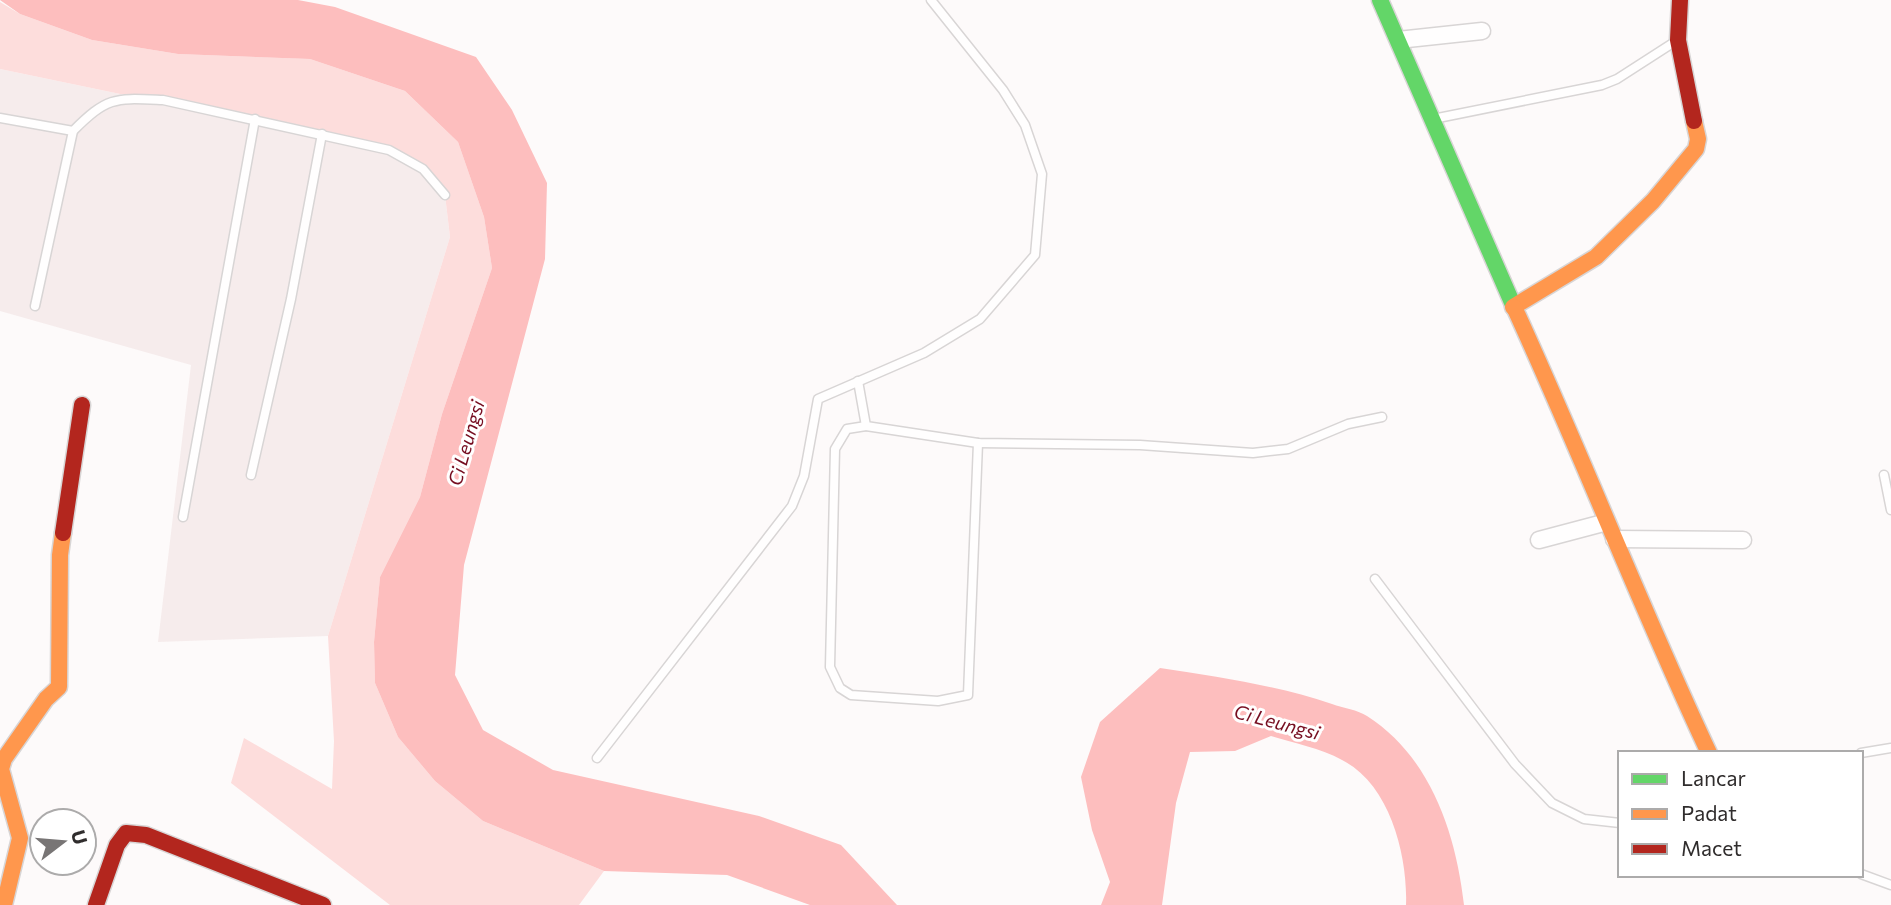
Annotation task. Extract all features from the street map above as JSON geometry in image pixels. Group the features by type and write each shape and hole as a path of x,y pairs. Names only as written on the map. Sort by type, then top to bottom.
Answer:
{"street":[{"path":"1380,0 1433,119 1472,218 1569,428 1648,623 1708,751"},
{"path":"1513,307 1596,257 1653,201 1696,149 1698,139 1678,40 1680,0"},
{"path":"1398,40 1482,31"},
{"path":"4,905 20,838 2,779 2,757 46,699 59,687 60,555 82,405"},
{"path":"1539,540 1607,522"},
{"path":"1614,539 1743,540"},
{"path":"96,905 117,845 126,833 146,835 323,905"}],"lane":[{"path":"597,758 792,506 804,476 818,399 924,354 980,319 1035,255 1042,174 1025,125 1003,90 931,0"},
{"path":"1433,119 1602,85 1617,79 1678,40"},
{"path":"35,306 73,131 98,106 125,98 163,100 389,150 423,169 445,195"},
{"path":"0,118 73,131"},
{"path":"183,517 255,119"},
{"path":"251,475 290,299 322,134"},
{"path":"858,381 866,426"},
{"path":"978,443 968,695 938,701 851,695 840,688 831,667 835,449 847,429 866,426 978,443 1140,445 1253,453 1288,449 1348,425 1382,416"},
{"path":"1884,475 1891,510"},
{"path":"1375,579 1515,764 1552,803 1584,819 1618,823"},
{"path":"1863,753 1891,748"},
{"path":"1863,875 1891,885"}],"shaded area":[{"path":"0,2 20,14 92,40 178,54 310,59 405,91 458,142 484,217 492,268 442,414 420,497 380,577 374,642 375,683 398,737 435,781 483,821 604,871 579,905 390,905 231,783 244,738 332,789 334,741 328,636 450,237 445,195 423,169 389,150 0,69"},
{"path":"0,69 389,150 423,169 445,195 450,237 328,636 158,642 191,365 0,311"}],"water":[{"name":"Ci Leungsi","path":"0,0 298,0 335,7 476,57 512,110 547,183 545,259 464,565 455,675 483,730 553,770 759,816 841,845 897,905 810,905 727,875 604,871 483,821 435,781 398,737 375,683 374,642 380,577 420,497 442,414 492,268 484,217 458,142 405,91 310,59 178,54 92,40 20,14"},
{"name":"Ci Leungsi","path":"1160,668 1247,682 1311,697 1363,714 1389,733 1424,775 1436,799 1454,851 1464,905 1406,905 1404,865 1399,844 1393,823 1373,786 1359,771 1334,756 1271,736 1235,751 1190,752 1176,803 1162,905 1101,905 1110,882 1092,830 1081,777 1100,722"}],"traffic: fast":[{"path":"1380,0 1514,307"}],"traffic: slow":[{"path":"1513,307 1596,257 1653,201 1696,149 1698,139 1694,121"},
{"path":"1514,307 1708,751"},
{"path":"4,905 20,838 1,769 4,759 46,699 59,687 60,555 63,533"}],"traffic: jam":[{"path":"1680,0 1678,40 1694,121"},
{"path":"63,533 82,405"},
{"path":"96,905 117,845 126,833 146,835 323,905"}]}
